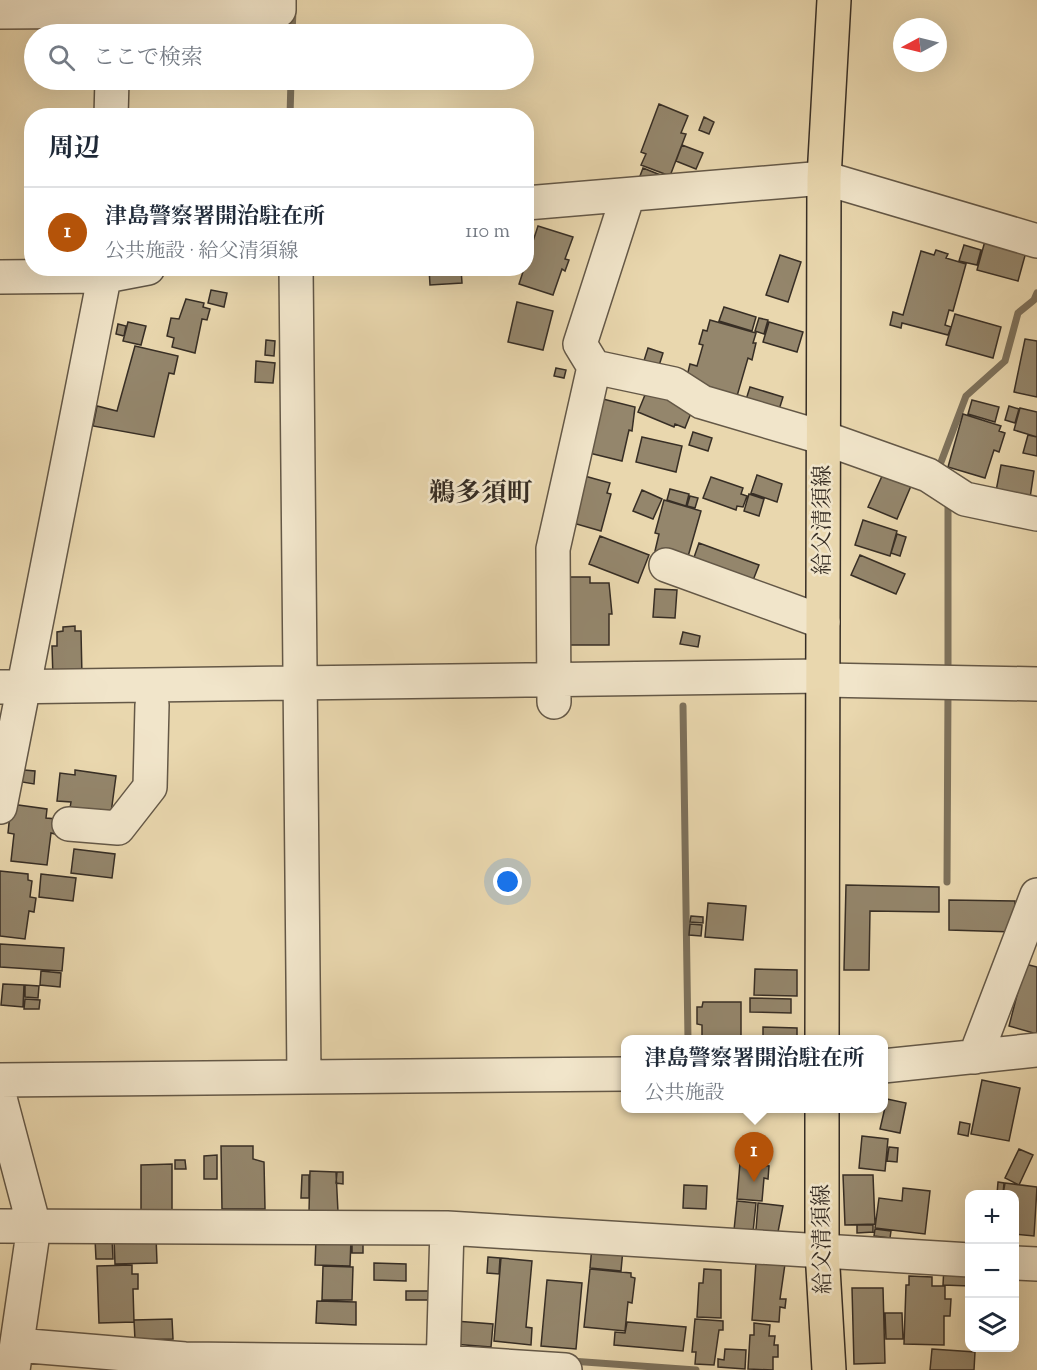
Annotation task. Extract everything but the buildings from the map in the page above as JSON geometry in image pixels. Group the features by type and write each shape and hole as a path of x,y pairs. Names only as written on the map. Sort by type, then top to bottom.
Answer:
{"main road":[{"name":"給父清須線","path":"822,1035 825,178 834,0"},
{"name":"給父清須線","path":"822,1113 822,1251 829,1370"}],"street":[{"path":"0,12 114,15 279,10 279,0"},
{"path":"111,108 112,90"},
{"path":"534,202 825,178 1037,241"},
{"path":"554,691 554,549 594,367 580,344 628,195"},
{"path":"0,277 24,276"},
{"path":"0,807 11,697 105,276"},
{"path":"296,276 304,1077"},
{"path":"594,367 674,384 702,402 824,438 928,475 965,499 1037,514"},
{"path":"666,565 823,622"},
{"path":"11,697 1037,684"},
{"path":"11,697 152,705 300,693"},
{"path":"69,824 118,828 150,787 152,705"},
{"path":"975,1057 1037,895"},
{"path":"888,1066 1037,1050"},
{"path":"0,1080 621,1074"},
{"path":"0,1098 34,1226 15,1358 185,1359 565,1370"},
{"path":"0,1226 447,1228 965,1260"},
{"path":"444,1366 447,1228"},
{"path":"1019,1263 1037,1264"}],"waterway":[{"path":"292,24 293,10"},
{"path":"290,108 291,90"},
{"path":"938,470 966,396 1005,361 1018,313 1034,300 1037,293"},
{"path":"948,500 948,671"},
{"path":"947,882 948,690"},
{"path":"683,706 688,1035"},
{"path":"571,1361 696,1370"}],"place":[{"name":"津島警察署開治駐在所","path":"754,1182"}],"district":[{"name":"鵜多須町","path":"481,494"}]}
